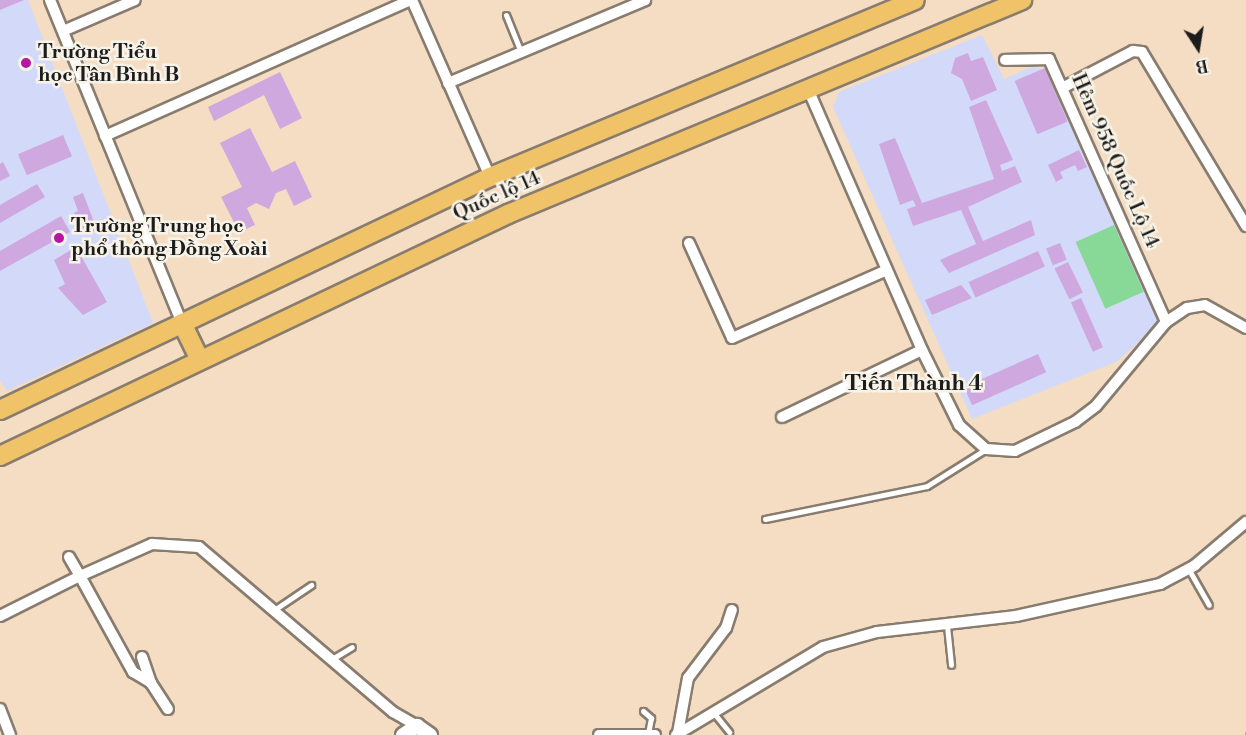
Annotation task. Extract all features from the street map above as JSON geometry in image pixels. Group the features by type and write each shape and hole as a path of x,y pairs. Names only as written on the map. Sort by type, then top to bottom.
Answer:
{"highway":[{"name":"Quốc lộ 14","path":"0,410 490,177 915,0"},
{"name":"Quốc lộ 14","path":"0,456 508,214 1022,0"},
{"path":"182,322 200,360"}],"street":[{"path":"50,0 182,322"},
{"path":"63,31 135,0"},
{"path":"105,136 411,0 490,177"},
{"path":"447,83 645,0"},
{"path":"1064,87 1132,51 1142,52 1246,226"},
{"name":"Hẻm 958 Quốc Lộ 14","path":"1005,60 1049,59 1064,87 1166,322"},
{"path":"808,89 922,350 959,425 986,449 1015,451 1076,422 1096,406 1166,322 1187,308 1205,305 1246,328"},
{"path":"689,243 732,338 888,270"},
{"path":"782,417 922,350"},
{"path":"677,734 712,710 823,646 877,632 947,626 1087,602 1160,584 1189,570 1246,522"},
{"path":"0,616 135,549 186,544 212,557 331,660 430,735"},
{"path":"69,557 133,672 150,683"},
{"path":"677,734 688,678 726,628 732,610"},
{"path":"142,657 150,683 168,709"},
{"path":"0,709 10,735"},
{"path":"403,735 417,726"},
{"path":"599,735 652,734"}],"lane":[{"path":"506,15 521,52"},
{"path":"765,519 927,486 986,449"},
{"path":"1189,570 1209,605"},
{"path":"274,610 311,585"},
{"path":"947,626 951,664"},
{"path":"331,660 352,647"},
{"path":"712,710 729,732"},
{"path":"643,711 651,718 652,734"}],"shaded area":[{"name":"Trường Trung học phổ thông Đồng Xoài","path":"0,0 28,0 153,323 7,391 0,380"},
{"path":"982,35 1004,79 1032,67 1048,70 1161,323 1116,362 972,419 833,107 839,92"}],"green space":[{"path":"1114,225 1144,292 1105,309 1076,242"}],"building":[{"path":"0,0 24,0 0,10"},
{"path":"968,53 971,61 983,57 997,90 971,101 962,79 951,73 955,58"},
{"path":"1045,68 1068,121 1037,134 1015,81"},
{"path":"280,72 302,118 280,129 264,95 214,121 208,107"},
{"path":"986,100 1013,160 1000,165 1002,171 1015,166 1022,182 968,207 983,241 1031,220 1035,235 949,273 940,260 976,244 961,210 913,226 907,209 916,206 913,200 900,205 879,144 895,138 922,203 994,179 969,107"},
{"path":"250,128 272,172 295,161 312,197 294,206 286,189 276,193 269,209 256,203 247,208 255,225 239,232 221,197 242,187 220,143"},
{"path":"63,135 72,156 27,175 18,154"},
{"path":"1079,150 1087,167 1078,171 1075,165 1060,172 1063,178 1056,182 1048,165"},
{"path":"3,162 10,176 0,181 0,164"},
{"path":"37,184 45,197 0,223 0,205"},
{"path":"83,193 97,230 87,234 74,213 78,211 73,197"},
{"path":"61,216 70,232 0,271 0,251"},
{"path":"1060,243 1067,260 1053,265 1046,249"},
{"path":"76,247 107,302 83,315 58,288 65,284 54,260"},
{"path":"1038,251 1045,267 975,297 969,282"},
{"path":"1068,262 1083,293 1069,299 1055,269"},
{"path":"961,285 972,298 932,315 925,300"},
{"path":"1081,298 1103,347 1093,352 1071,302"},
{"path":"1038,354 1046,372 972,405 964,387"}],"place":[{"name":"Trường Tiểu học Tân Bình B","path":"26,63"},
{"name":"Trường Trung học phổ thông Đồng Xoài","path":"59,238"}],"district":[{"name":"Tiến Thành 4","path":"914,384"}]}
